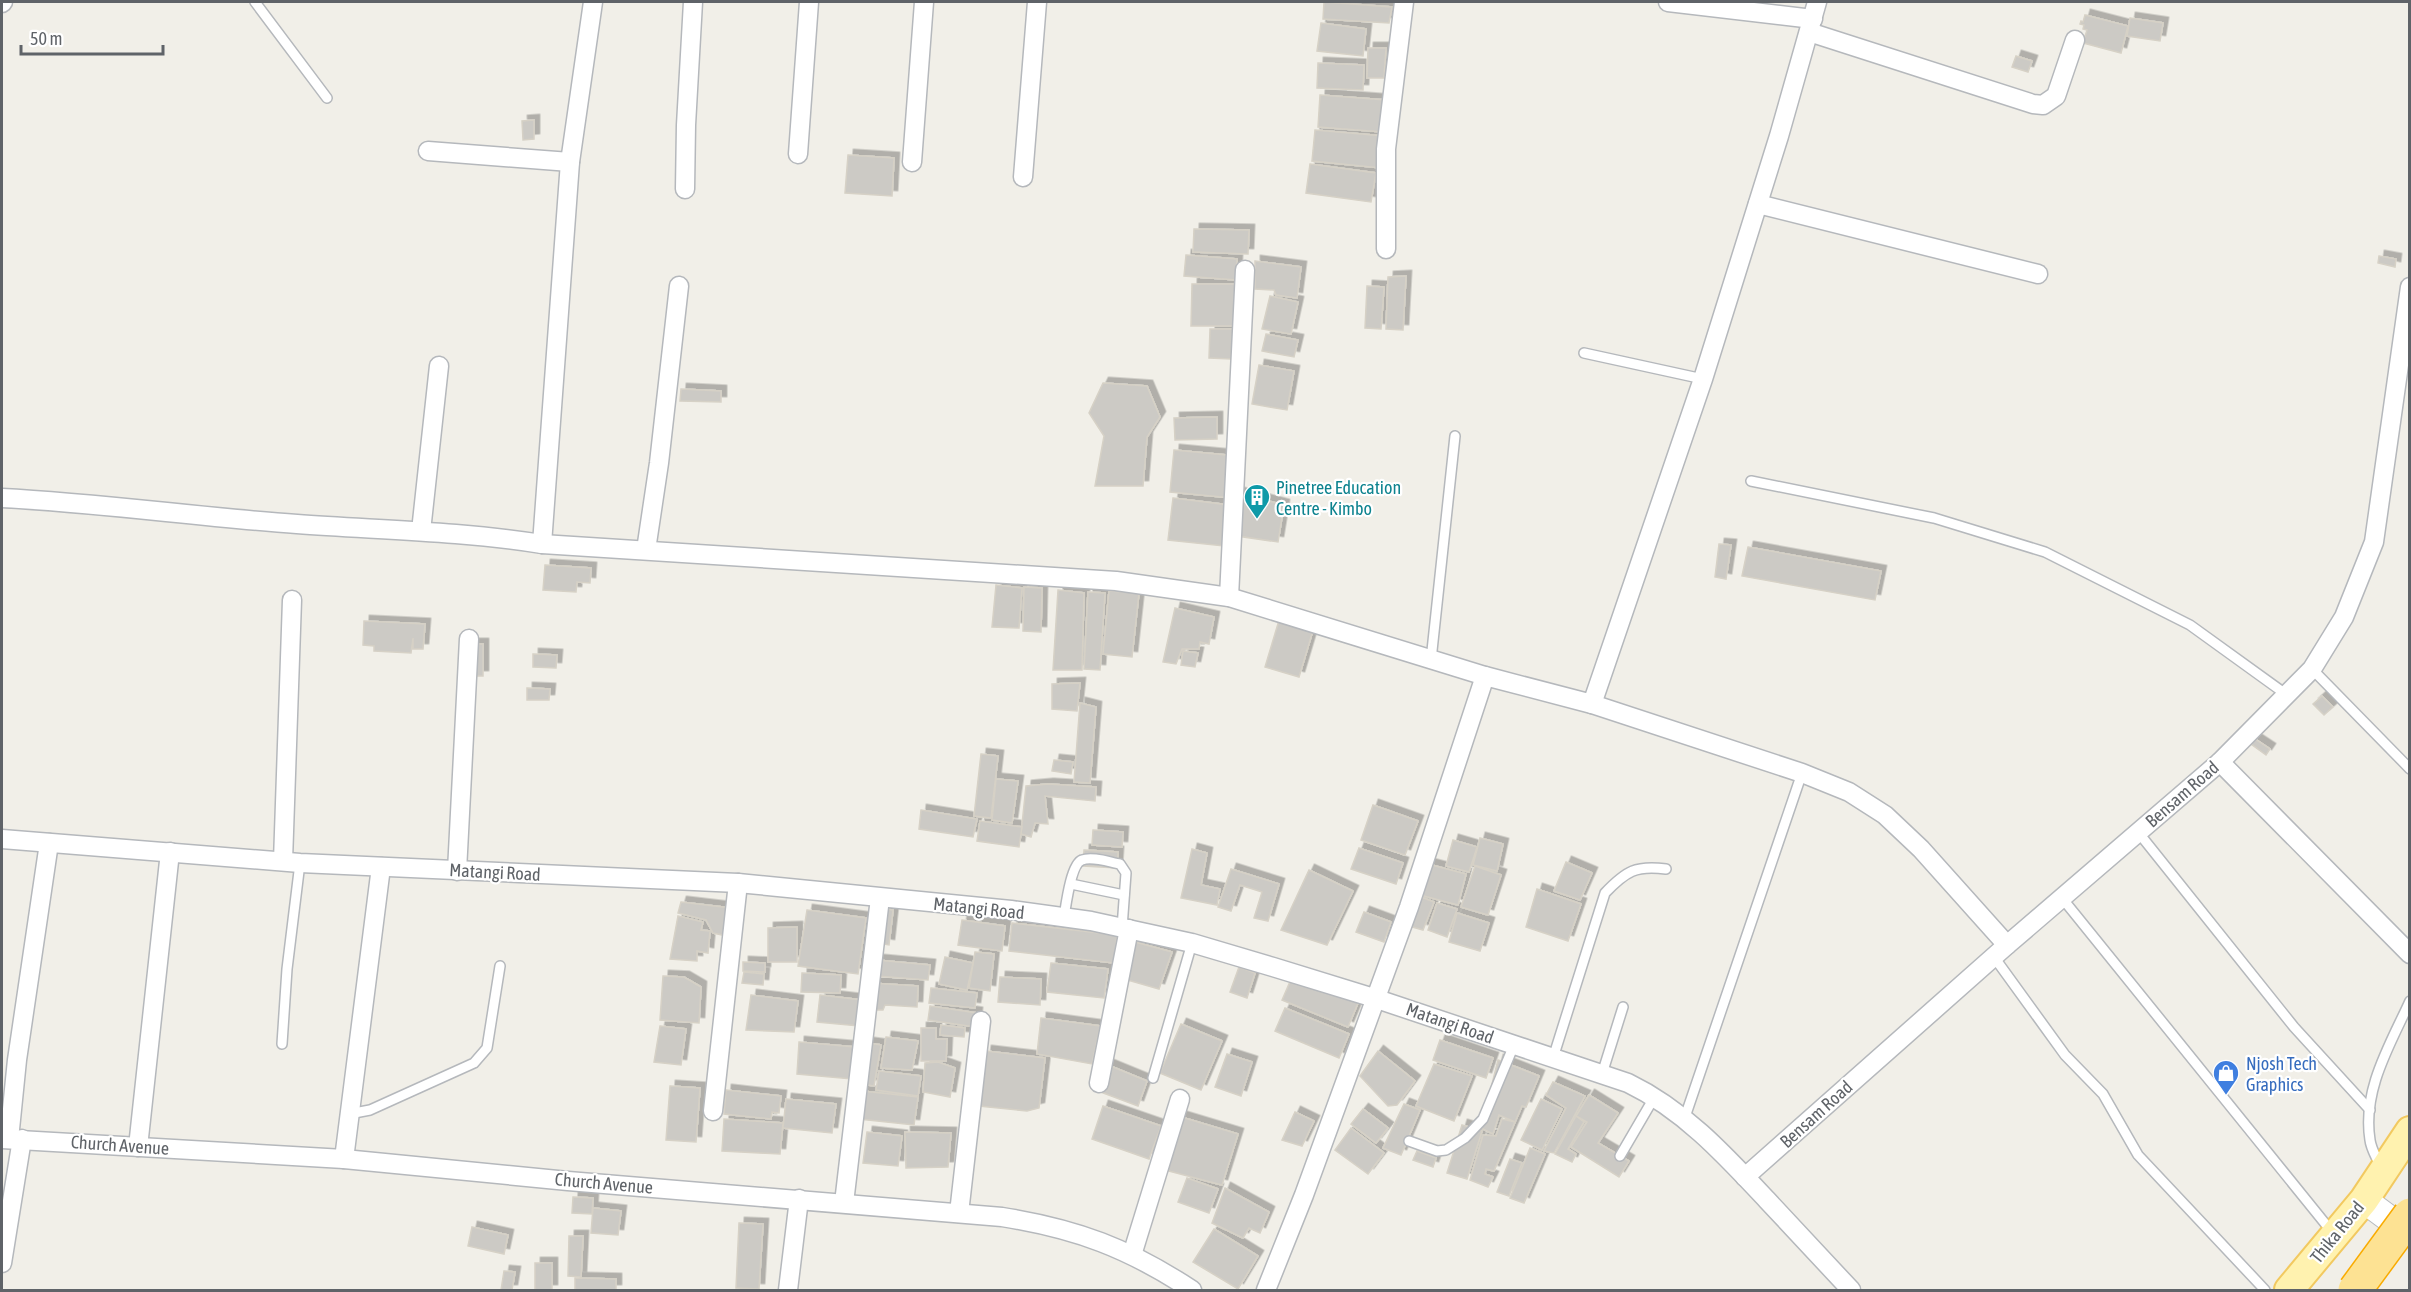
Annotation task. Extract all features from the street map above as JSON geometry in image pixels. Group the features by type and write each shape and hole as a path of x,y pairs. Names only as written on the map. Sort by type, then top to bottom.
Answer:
{"highway":[{"path":"2355,1290 2409,1215"}],"main road":[{"name":"Thika Road","path":"2289,1290 2364,1200 2409,1131"},
{"path":"2364,1200 2409,1234"}],"street":[{"path":"542,544 570,162 593,2"},
{"path":"685,189 693,2"},
{"path":"798,154 809,2"},
{"path":"912,162 924,2"},
{"path":"1023,177 1037,2"},
{"path":"1386,249 1386,149 1404,2"},
{"path":"1668,2 1813,18 2033,104 2043,105 2056,96 2075,40"},
{"path":"1592,704 1703,379 1813,18"},
{"path":"428,151 570,162"},
{"path":"1758,204 2038,274"},
{"path":"1229,597 1245,270"},
{"path":"646,550 659,464 679,286"},
{"name":"Bensam Road","path":"1745,1177 2000,951 2220,762 2312,669 2344,617 2374,542 2409,287"},
{"path":"421,531 439,366"},
{"path":"2,498 135,507 295,524 486,535 542,544 1116,581 1229,597 1485,676 1592,704 1802,773 1849,792 1885,815 1929,857 2000,951"},
{"path":"292,600 292,862"},
{"path":"457,871 469,639"},
{"path":"1266,1290 1304,1195 1409,907 1485,676"},
{"path":"2220,762 2409,954"},
{"name":"Matangi Road","path":"2,839 292,862 738,884 1011,910 1126,928 1192,943 1374,998 1628,1083 1655,1096 1684,1117 1745,1177 1851,1290"},
{"path":"2,1263 17,1060 49,843"},
{"path":"138,1147 170,852"},
{"path":"344,1159 381,867"},
{"path":"713,1111 738,884"},
{"path":"844,1203 880,898"},
{"path":"1099,1083 1126,928"},
{"path":"959,1213 981,1021"},
{"path":"1132,1255 1180,1099"},
{"name":"Church Avenue","path":"11,1139 344,1159 568,1181 1002,1217 1046,1224 1091,1237 1132,1255 1169,1284 1192,1290"},
{"path":"788,1290 799,1199"}],"lane":[{"path":"255,2 327,98"},
{"path":"1584,353 1703,379"},
{"path":"1431,660 1455,436"},
{"path":"1751,481 1934,518 2045,552 2190,625 2287,695"},
{"path":"2312,669 2409,769"},
{"path":"1684,1117 1802,773"},
{"path":"2138,832 2294,1027 2370,1110"},
{"path":"1064,917 1074,868 1079,860 1120,864 1126,873 1124,895 1126,928"},
{"path":"282,1044 292,862"},
{"path":"1553,1058 1605,893 1621,876 1646,867 1666,869"},
{"path":"1071,884 1124,895"},
{"path":"2062,898 2334,1235"},
{"path":"1153,1078 1192,943"},
{"path":"2000,951 2066,1055 2103,1094 2138,1155 2265,1290"},
{"path":"350,1114 380,1106 474,1063 481,1057 487,1048 500,966"},
{"path":"2382,1171 2370,1140 2370,1110 2377,1070 2409,1001"},
{"path":"1602,1074 1623,1007"},
{"path":"1409,1141 1437,1151 1446,1150 1465,1138 1483,1119 1514,1045"},
{"path":"1620,1156 1655,1096"}],"building":[{"path":"1324,2 1392,7 1389,23 1323,19"},
{"path":"2085,15 2128,26 2121,53 2083,43 2087,30 2083,29 2084,25 2080,24"},
{"path":"2130,18 2163,23 2160,41 2127,36"},
{"path":"1321,23 1366,29 1363,56 1317,51"},
{"path":"1368,48 1386,48 1384,78 1367,78"},
{"path":"2016,56 2032,61 2028,72 2012,67"},
{"path":"1318,63 1364,65 1363,90 1317,88"},
{"path":"1320,95 1386,100 1383,132 1318,127"},
{"path":"534,120 534,139 523,140 522,121"},
{"path":"1315,130 1384,136 1381,168 1312,161"},
{"path":"848,155 894,158 892,196 845,193"},
{"path":"1310,164 1376,173 1371,202 1306,193"},
{"path":"1194,229 1249,230 1248,254 1193,252"},
{"path":"1186,255 1237,259 1236,280 1184,276"},
{"path":"2379,256 2396,259 2395,267 2378,263"},
{"path":"1255,261 1301,267 1297,298 1276,295 1274,290 1255,289"},
{"path":"1406,276 1403,330 1386,329 1388,277"},
{"path":"1192,284 1235,284 1234,326 1191,326"},
{"path":"1367,286 1384,287 1381,329 1365,328"},
{"path":"1270,296 1298,302 1291,334 1262,329"},
{"path":"1210,329 1233,329 1231,359 1209,358"},
{"path":"1266,334 1298,340 1294,357 1262,351"},
{"path":"1259,365 1294,371 1287,410 1252,404"},
{"path":"1103,383 1147,386 1160,417 1147,437 1143,486 1095,486 1104,436 1089,413"},
{"path":"681,389 721,391 721,402 680,401"},
{"path":"1217,417 1217,439 1175,440 1174,418"},
{"path":"1174,450 1237,456 1232,498 1170,492"},
{"name":"Pinetree Education Centre - Kimbo","path":"1235,492 1284,505 1278,542 1230,535"},
{"path":"1173,498 1229,505 1224,546 1168,540"},
{"path":"1719,544 1731,545 1726,579 1715,577"},
{"path":"1748,547 1881,571 1875,600 1742,576"},
{"path":"545,565 591,568 590,583 577,582 576,592 543,590"},
{"path":"996,585 1022,588 1019,628 992,627"},
{"path":"1024,587 1042,588 1041,632 1023,631"},
{"path":"1058,590 1084,593 1082,670 1053,670"},
{"path":"1109,591 1139,593 1132,657 1103,654"},
{"path":"1088,592 1105,593 1100,670 1084,669"},
{"path":"1175,608 1214,617 1209,644 1200,642 1199,649 1182,649 1176,664 1163,662"},
{"path":"1280,617 1314,627 1299,677 1265,667"},
{"path":"364,621 425,624 423,649 413,649 413,638 411,653 374,651 374,646 363,645"},
{"path":"472,644 483,644 483,676 472,676"},
{"path":"1183,651 1198,653 1195,667 1181,665"},
{"path":"533,654 557,655 556,668 533,667"},
{"path":"1080,683 1077,711 1052,709 1052,684"},
{"path":"527,688 550,689 549,700 527,700"},
{"path":"2322,696 2333,707 2324,715 2313,704"},
{"path":"1080,703 1096,707 1090,783 1074,782"},
{"path":"2255,739 2270,749 2266,755 2251,744"},
{"path":"981,754 998,756 991,818 974,816"},
{"path":"1054,760 1073,762 1071,774 1052,771"},
{"path":"996,779 1018,781 1012,823 992,820"},
{"path":"1048,784 1096,787 1095,801 1045,796 1048,824 1035,823 1031,837 1021,834 1026,786"},
{"path":"1373,805 1418,821 1405,855 1361,840"},
{"path":"921,810 977,819 973,837 919,829"},
{"path":"980,821 1022,827 1019,847 977,841"},
{"path":"1093,830 1123,832 1122,847 1092,845"},
{"path":"1480,838 1503,844 1497,871 1473,865"},
{"path":"1453,840 1477,847 1469,872 1446,866"},
{"path":"1359,848 1403,863 1396,884 1351,869"},
{"path":"1192,849 1207,853 1201,885 1220,889 1217,905 1181,898"},
{"path":"1084,850 1118,852 1117,868 1083,866"},
{"path":"1566,862 1592,873 1580,900 1554,891"},
{"path":"1428,864 1466,874 1458,905 1420,895"},
{"path":"1475,866 1501,875 1488,915 1461,907"},
{"path":"1231,869 1279,884 1268,921 1254,918 1262,892 1240,885 1231,911 1218,907"},
{"path":"1309,870 1353,891 1327,945 1281,930"},
{"path":"1537,889 1581,904 1568,941 1526,927"},
{"path":"1416,895 1434,902 1423,930 1405,925"},
{"path":"681,902 731,908 727,936 713,933 706,920 678,913"},
{"path":"1437,903 1457,909 1447,937 1428,930"},
{"path":"881,908 893,910 889,945 877,943"},
{"path":"807,910 866,918 858,974 798,966"},
{"path":"1364,912 1391,922 1384,942 1356,932"},
{"path":"1457,913 1489,923 1480,951 1449,942"},
{"path":"678,916 703,922 701,930 710,931 708,953 697,951 697,961 670,959"},
{"path":"962,920 1005,926 1002,951 958,945"},
{"path":"1012,923 1117,935 1114,963 1009,951"},
{"path":"797,927 797,962 768,962 768,928"},
{"path":"1135,942 1172,952 1159,989 1124,979"},
{"path":"975,952 994,954 990,991 969,988"},
{"path":"945,957 973,963 967,990 939,984"},
{"path":"877,960 930,965 928,980 876,976"},
{"path":"743,962 765,963 765,972 743,971"},
{"path":"1051,963 1108,969 1104,998 1047,992"},
{"path":"1239,967 1255,973 1247,998 1230,992"},
{"path":"744,972 764,974 763,985 742,983"},
{"path":"802,973 841,975 840,993 801,992"},
{"path":"663,976 684,977 701,987 699,1023 660,1020"},
{"path":"1000,977 1041,979 1040,1005 998,1002"},
{"path":"1292,977 1358,1003 1348,1027 1282,1000"},
{"path":"870,983 918,986 917,1007 885,1005 883,1010 869,1010"},
{"path":"931,988 977,993 975,1008 929,1003"},
{"path":"751,995 798,1001 794,1032 746,1030"},
{"path":"820,995 862,1000 859,1026 817,1022"},
{"path":"930,1006 977,1013 975,1027 928,1020"},
{"path":"1285,1008 1349,1034 1339,1058 1275,1031"},
{"path":"1041,1018 1100,1026 1092,1064 1037,1054"},
{"path":"1181,1024 1222,1041 1201,1090 1160,1073"},
{"path":"941,1025 965,1028 964,1037 940,1035"},
{"path":"660,1026 686,1029 681,1065 654,1062"},
{"path":"921,1028 936,1028 936,1039 947,1039 946,1061 921,1061"},
{"path":"886,1037 918,1041 912,1070 881,1068"},
{"path":"1440,1040 1493,1058 1486,1078 1433,1060"},
{"path":"799,1042 855,1047 852,1079 797,1074"},
{"path":"868,1043 881,1045 874,1086 861,1084"},
{"path":"986,1051 1045,1058 1039,1108 1027,1111 979,1106"},
{"path":"1378,1051 1415,1081 1397,1105 1388,1106 1360,1076"},
{"path":"1227,1054 1252,1062 1241,1096 1215,1087"},
{"path":"1498,1060 1539,1076 1526,1107 1522,1106 1515,1122 1499,1115 1493,1134 1481,1128"},
{"path":"938,1062 955,1068 950,1097 923,1092 925,1063"},
{"path":"1434,1064 1472,1076 1454,1121 1416,1106"},
{"path":"1108,1065 1147,1081 1138,1106 1098,1091"},
{"path":"879,1071 921,1076 918,1096 876,1090"},
{"path":"1553,1082 1585,1096 1554,1153 1544,1151 1566,1108 1546,1095"},
{"path":"670,1086 700,1088 696,1142 666,1140"},
{"path":"726,1090 781,1096 779,1113 772,1112 771,1119 724,1114"},
{"path":"862,1091 918,1097 914,1125 859,1119"},
{"path":"1589,1095 1618,1113 1598,1143 1629,1161 1619,1177 1571,1147 1587,1122 1576,1116"},
{"path":"786,1099 836,1104 832,1133 783,1128"},
{"path":"1541,1099 1562,1109 1542,1150 1521,1140"},
{"path":"1404,1104 1420,1110 1401,1155 1383,1148"},
{"path":"1103,1106 1161,1126 1149,1159 1092,1139"},
{"path":"1363,1109 1388,1128 1376,1143 1351,1124"},
{"path":"1295,1112 1314,1121 1302,1146 1282,1140"},
{"path":"1178,1116 1238,1134 1222,1185 1161,1169"},
{"path":"1576,1116 1584,1122 1568,1149 1576,1154 1572,1162 1555,1154"},
{"path":"724,1119 783,1123 780,1154 722,1151"},
{"path":"1502,1119 1515,1122 1494,1171 1486,1169 1485,1174 1493,1177 1488,1187 1470,1180 1483,1135 1496,1136"},
{"path":"1462,1125 1482,1131 1467,1179 1447,1173"},
{"path":"1351,1128 1384,1153 1368,1174 1335,1150"},
{"path":"867,1132 902,1136 898,1166 863,1163"},
{"path":"905,1132 951,1133 948,1167 906,1168"},
{"path":"1530,1148 1545,1154 1524,1203 1510,1198"},
{"path":"1417,1151 1436,1158 1433,1167 1413,1160"},
{"path":"1510,1159 1522,1163 1509,1196 1497,1192"},
{"path":"1187,1178 1218,1189 1209,1213 1178,1202"},
{"path":"1225,1188 1269,1212 1260,1233 1249,1228 1243,1238 1212,1223"},
{"path":"573,1197 593,1198 592,1214 572,1213"},
{"path":"593,1208 621,1211 618,1235 591,1233"},
{"path":"739,1223 763,1224 759,1289 736,1288"},
{"path":"472,1227 508,1235 504,1254 468,1246"},
{"path":"1214,1229 1258,1256 1238,1289 1193,1262"},
{"path":"569,1236 583,1236 581,1277 568,1276"},
{"path":"535,1263 552,1263 552,1290 535,1290"},
{"path":"504,1271 515,1272 512,1290 501,1290"},
{"path":"575,1278 616,1279 616,1290 575,1290"}],"place":[{"name":"Pinetree Education Centre - Kimbo","path":"1257,520"},
{"name":"Njosh Tech Graphics","path":"2226,1096"}]}
